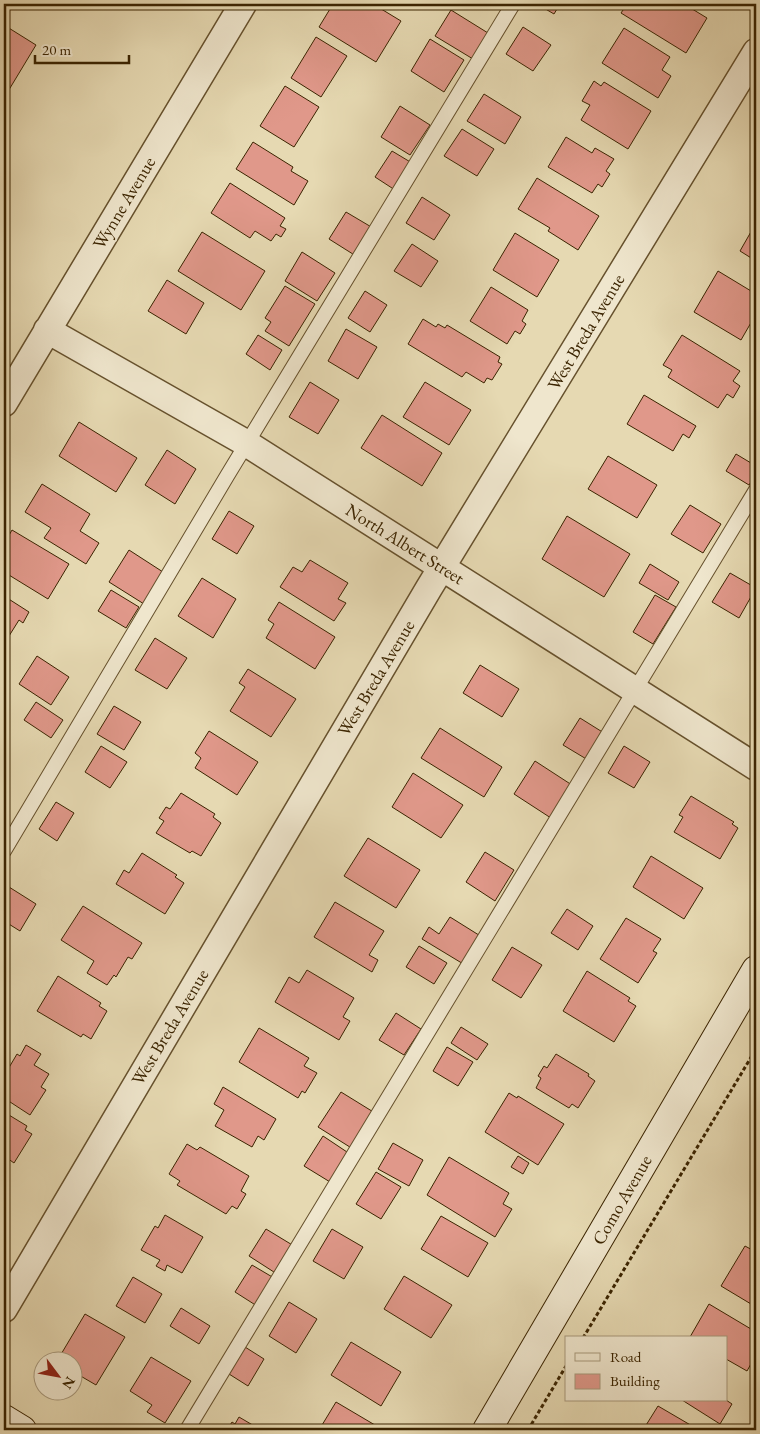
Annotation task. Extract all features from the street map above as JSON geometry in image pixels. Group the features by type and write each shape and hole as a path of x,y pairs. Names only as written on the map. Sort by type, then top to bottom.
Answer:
{"main road":[{"name":"Como Avenue","path":"487,1430 756,970"},
{"path":"4,1419 22,1430"}],"street":[{"name":"Wynne Avenue","path":"4,402 243,4"},
{"name":"West Breda Avenue","path":"4,1309 443,567 756,52"},
{"name":"North Albert Street","path":"47,330 246,443 756,767"}],"lane":[{"path":"4,851 246,443 513,4"},
{"path":"187,1430 756,490"}],"path":[{"path":"584,1336 756,1048"},
{"path":"528,1430 565,1368"}],"building":[{"path":"333,4 373,4 401,21 376,62 319,27"},
{"path":"537,4 560,4 554,14"},
{"path":"627,4 684,4 707,18 686,53 621,13"},
{"path":"451,10 488,33 473,59 435,36"},
{"path":"4,25 36,45 4,98"},
{"path":"523,27 551,45 533,71 506,54"},
{"path":"624,28 670,57 662,70 671,76 658,98 602,63"},
{"path":"316,37 347,56 321,97 291,78"},
{"path":"430,39 464,60 444,92 411,71"},
{"path":"594,81 601,86 604,82 651,111 628,149 581,120 590,105 582,101"},
{"path":"285,86 319,107 294,147 260,126"},
{"path":"484,94 521,117 505,144 467,121"},
{"path":"400,106 430,125 410,155 381,137"},
{"path":"462,129 494,149 477,176 444,156"},
{"path":"566,137 592,153 595,148 614,159 606,171 610,174 602,187 598,184 592,193 548,167"},
{"path":"253,142 293,167 291,171 308,181 294,205 236,169"},
{"path":"392,151 412,163 395,190 375,177"},
{"path":"537,178 599,216 578,250 548,231 550,228 518,209"},
{"path":"230,183 285,218 280,226 286,229 281,237 276,234 271,241 255,231 250,238 211,213"},
{"path":"422,197 450,215 434,240 406,223"},
{"path":"346,212 373,228 356,256 329,239"},
{"path":"756,223 756,261 740,251"},
{"path":"202,232 265,271 241,310 178,271"},
{"path":"515,233 559,260 537,297 493,270"},
{"path":"412,244 438,261 421,287 394,271"},
{"path":"302,252 335,273 317,301 285,281"},
{"path":"718,271 756,294 756,314 741,340 694,312"},
{"path":"167,280 204,303 186,334 148,311"},
{"path":"285,286 315,304 289,346 265,331 271,322 265,318"},
{"path":"491,287 528,310 522,321 526,324 520,334 515,331 507,344 470,321"},
{"path":"365,291 387,305 370,332 348,318"},
{"path":"423,319 436,327 438,324 445,328 447,325 500,357 498,362 502,364 492,380 487,378 484,383 466,372 462,377 408,344"},
{"path":"346,329 377,347 358,379 328,361"},
{"path":"258,335 282,350 270,370 246,354"},
{"path":"682,335 740,371 733,381 740,386 733,398 727,394 718,408 668,377 672,370 663,365"},
{"path":"310,382 339,400 318,434 289,417"},
{"path":"425,382 471,410 449,445 403,417"},
{"path":"644,395 696,426 689,438 683,434 673,451 627,424"},
{"path":"382,415 442,453 422,486 361,448"},
{"path":"79,422 137,458 116,492 59,456"},
{"path":"167,450 196,469 175,504 145,485"},
{"path":"736,454 756,466 756,474 749,485 726,471"},
{"path":"608,456 657,485 637,518 588,489"},
{"path":"42,484 90,514 80,531 99,543 86,564 44,538 51,528 25,512"},
{"path":"690,505 721,524 703,553 671,534"},
{"path":"229,511 254,526 237,554 212,539"},
{"path":"567,516 630,554 604,597 542,559"},
{"path":"12,530 69,564 48,599 4,572 4,564 8,558 4,556 4,544"},
{"path":"129,550 163,572 144,604 109,582"},
{"path":"310,560 348,583 338,599 346,603 334,621 280,587 293,567 302,572"},
{"path":"650,564 679,582 668,600 639,583"},
{"path":"730,573 756,588 739,618 712,602"},
{"path":"202,578 236,599 213,638 178,616"},
{"path":"111,590 139,607 126,628 98,611"},
{"path":"655,595 676,607 653,644 633,632"},
{"path":"4,596 29,612 23,623 19,620 4,644"},
{"path":"279,602 335,637 315,669 266,638 274,624 268,620"},
{"path":"155,638 187,658 167,689 135,670"},
{"path":"37,656 69,677 51,705 19,684"},
{"path":"480,665 519,689 502,717 463,693"},
{"path":"248,669 296,699 271,737 230,711 245,687 239,683"},
{"path":"36,702 63,720 51,738 24,720"},
{"path":"114,706 141,722 124,750 97,734"},
{"path":"580,718 604,733 588,760 563,745"},
{"path":"440,728 502,767 484,797 421,758"},
{"path":"209,731 258,762 237,795 195,768 201,758 195,753"},
{"path":"101,746 127,762 110,788 85,772"},
{"path":"624,746 650,762 634,788 608,773"},
{"path":"535,761 575,787 554,820 514,794"},
{"path":"413,773 463,805 441,838 392,807"},
{"path":"181,793 215,814 213,817 221,823 201,856 192,851 190,853 156,833 164,821 159,818 166,807 170,809"},
{"path":"691,796 734,822 732,824 738,828 720,859 674,832 683,817 679,815"},
{"path":"56,802 74,813 57,841 39,829"},
{"path":"368,838 420,870 396,908 344,876"},
{"path":"485,852 514,870 495,901 466,882"},
{"path":"142,853 177,875 175,877 184,883 165,914 116,884 124,870 129,873"},
{"path":"651,856 703,888 684,919 633,887"},
{"path":"9,887 36,904 20,931 4,921 4,895"},
{"path":"335,902 384,931 369,955 378,960 372,972 314,937"},
{"path":"83,906 142,943 132,959 128,957 116,977 114,975 107,985 87,973 94,961 61,940"},
{"path":"567,909 593,926 578,950 551,933"},
{"path":"450,917 482,937 465,965 422,939 429,927 439,934"},
{"path":"626,918 661,939 653,951 657,953 638,983 600,959"},
{"path":"419,946 447,963 434,984 406,967"},
{"path":"512,947 542,965 521,998 492,980"},
{"path":"307,970 354,998 343,1017 350,1021 339,1040 275,1002 289,977 299,983"},
{"path":"587,971 630,998 628,1001 636,1006 614,1042 563,1011"},
{"path":"58,976 101,1003 99,1006 107,1011 91,1039 83,1034 81,1037 37,1011"},
{"path":"396,1013 421,1029 404,1055 379,1040"},
{"path":"461,1027 488,1044 477,1060 451,1043"},
{"path":"259,1028 309,1058 304,1066 317,1073 305,1093 302,1091 298,1098 239,1062"},
{"path":"26,1045 41,1054 34,1065 49,1074 41,1087 46,1090 30,1115 4,1098 4,1076 17,1054 20,1056"},
{"path":"447,1047 473,1062 458,1086 433,1071"},
{"path":"556,1054 589,1074 588,1076 595,1081 578,1108 572,1104 569,1108 536,1088 541,1078 538,1076 544,1066 547,1068"},
{"path":"223,1087 276,1119 264,1140 258,1136 252,1147 215,1126 224,1110 214,1104"},
{"path":"341,1092 375,1113 353,1149 318,1127"},
{"path":"509,1093 517,1098 518,1096 564,1124 538,1165 485,1132"},
{"path":"4,1112 27,1126 25,1130 32,1134 14,1163 7,1158 4,1162"},
{"path":"323,1136 353,1156 335,1185 304,1166"},
{"path":"393,1143 423,1160 409,1186 378,1169"},
{"path":"187,1144 197,1150 200,1147 249,1176 241,1191 246,1194 237,1209 232,1206 226,1214 177,1185 180,1181 169,1174"},
{"path":"518,1156 529,1163 523,1174 511,1167"},
{"path":"449,1157 509,1193 503,1204 512,1209 495,1237 427,1195"},
{"path":"376,1172 401,1187 381,1219 356,1204"},
{"path":"165,1215 203,1237 182,1273 167,1265 165,1271 156,1266 160,1260 141,1250 155,1226 158,1228"},
{"path":"441,1216 488,1243 468,1277 421,1249"},
{"path":"266,1229 294,1246 277,1274 249,1256"},
{"path":"332,1229 363,1247 344,1279 313,1261"},
{"path":"745,1246 756,1252 756,1307 721,1286"},
{"path":"252,1265 274,1278 257,1306 235,1292"},
{"path":"404,1276 452,1305 431,1338 384,1309"},
{"path":"133,1277 162,1294 145,1323 116,1306"},
{"path":"289,1302 317,1319 296,1353 269,1336"},
{"path":"709,1304 756,1332 756,1355 747,1371 728,1360 728,1336 691,1336"},
{"path":"181,1308 210,1326 199,1344 170,1326"},
{"path":"85,1314 125,1337 96,1385 82,1377 82,1352 62,1352"},
{"path":"351,1342 401,1372 381,1406 331,1375"},
{"path":"245,1347 264,1359 248,1386 229,1374"},
{"path":"151,1357 191,1381 165,1423 147,1412 152,1405 130,1391"},
{"path":"728,1401 732,1404 720,1424 685,1402"},
{"path":"336,1402 380,1428 378,1430 319,1430"},
{"path":"658,1406 699,1430 643,1430"},
{"path":"239,1417 256,1427 255,1430 227,1430 232,1422 235,1424"}]}
